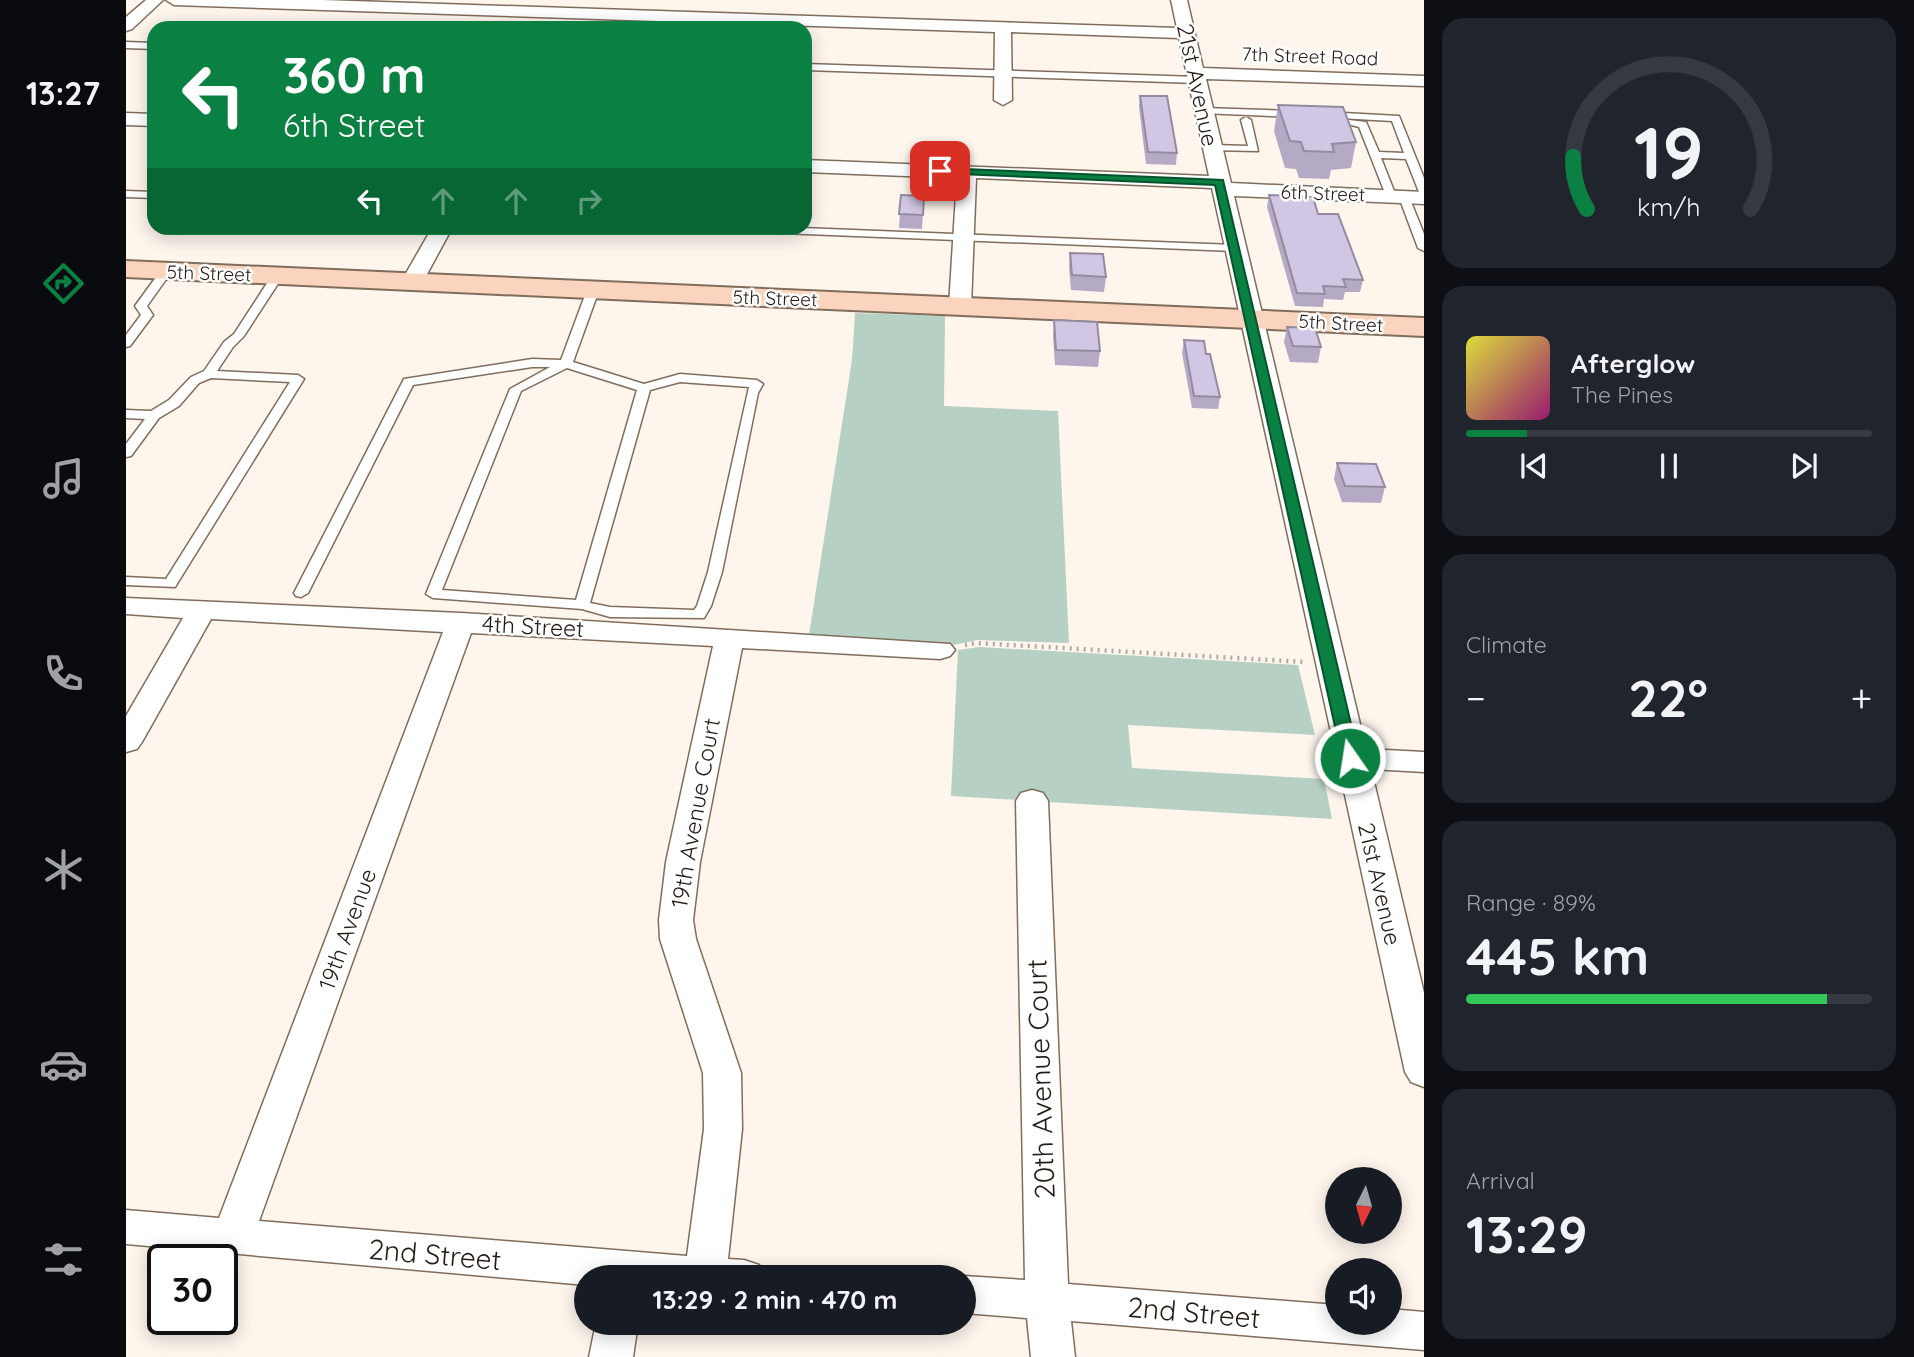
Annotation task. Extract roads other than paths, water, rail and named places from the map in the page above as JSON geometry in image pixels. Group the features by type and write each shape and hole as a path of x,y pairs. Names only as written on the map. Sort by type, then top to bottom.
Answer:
{"main road":[{"name":"5th Street","path":"126,269 1424,327"}],"street":[{"path":"126,26 155,0"},
{"path":"174,0 564,6 1188,33"},
{"name":"21st Avenue","path":"1179,0 1350,758 1424,1072"},
{"path":"1003,27 1003,100"},
{"name":"7th Street Road","path":"1196,76 1424,81"},
{"path":"126,119 147,120"},
{"name":"6th Street","path":"812,166 967,172 1406,197"},
{"path":"960,306 967,172"},
{"path":"412,282 438,235"},
{"name":"4th Street","path":"126,606 461,622 940,650"},
{"path":"126,742 202,610"},
{"name":"19th Avenue","path":"233,1236 461,622"},
{"name":"19th Avenue Court","path":"724,1265 722,1073 678,939 676,920 683,862 729,638"},
{"path":"1350,758 1424,762"},
{"name":"20th Avenue Court","path":"1032,801 1047,1300 1053,1357"},
{"name":"2nd Street","path":"126,1227 574,1269"},
{"name":"2nd Street","path":"976,1295 1424,1331"},
{"path":"611,1357 615,1335"}],"lane":[{"path":"126,45 147,46"},
{"path":"812,67 1196,76"},
{"path":"1204,111 1363,124 1396,118"},
{"path":"1245,116 1396,118"},
{"path":"1212,148 1254,149 1245,116"},
{"path":"1396,118 1424,192"},
{"path":"1363,124 1375,155 1406,197 1424,248"},
{"path":"1375,155 1411,156"},
{"path":"126,194 147,195"},
{"path":"812,231 1234,248"},
{"path":"126,344 147,315 141,306 166,271"},
{"path":"209,374 228,345 238,336 277,276"},
{"path":"301,593 408,382 533,363 566,364 644,388 680,378 757,384 752,393 715,572 699,615 610,612 582,605 433,594 516,389 566,364 593,290"},
{"path":"126,453 154,415 174,403 195,380 209,374 298,379 170,584 126,581"},
{"path":"582,605 644,388"},
{"path":"126,414 154,415"}]}
